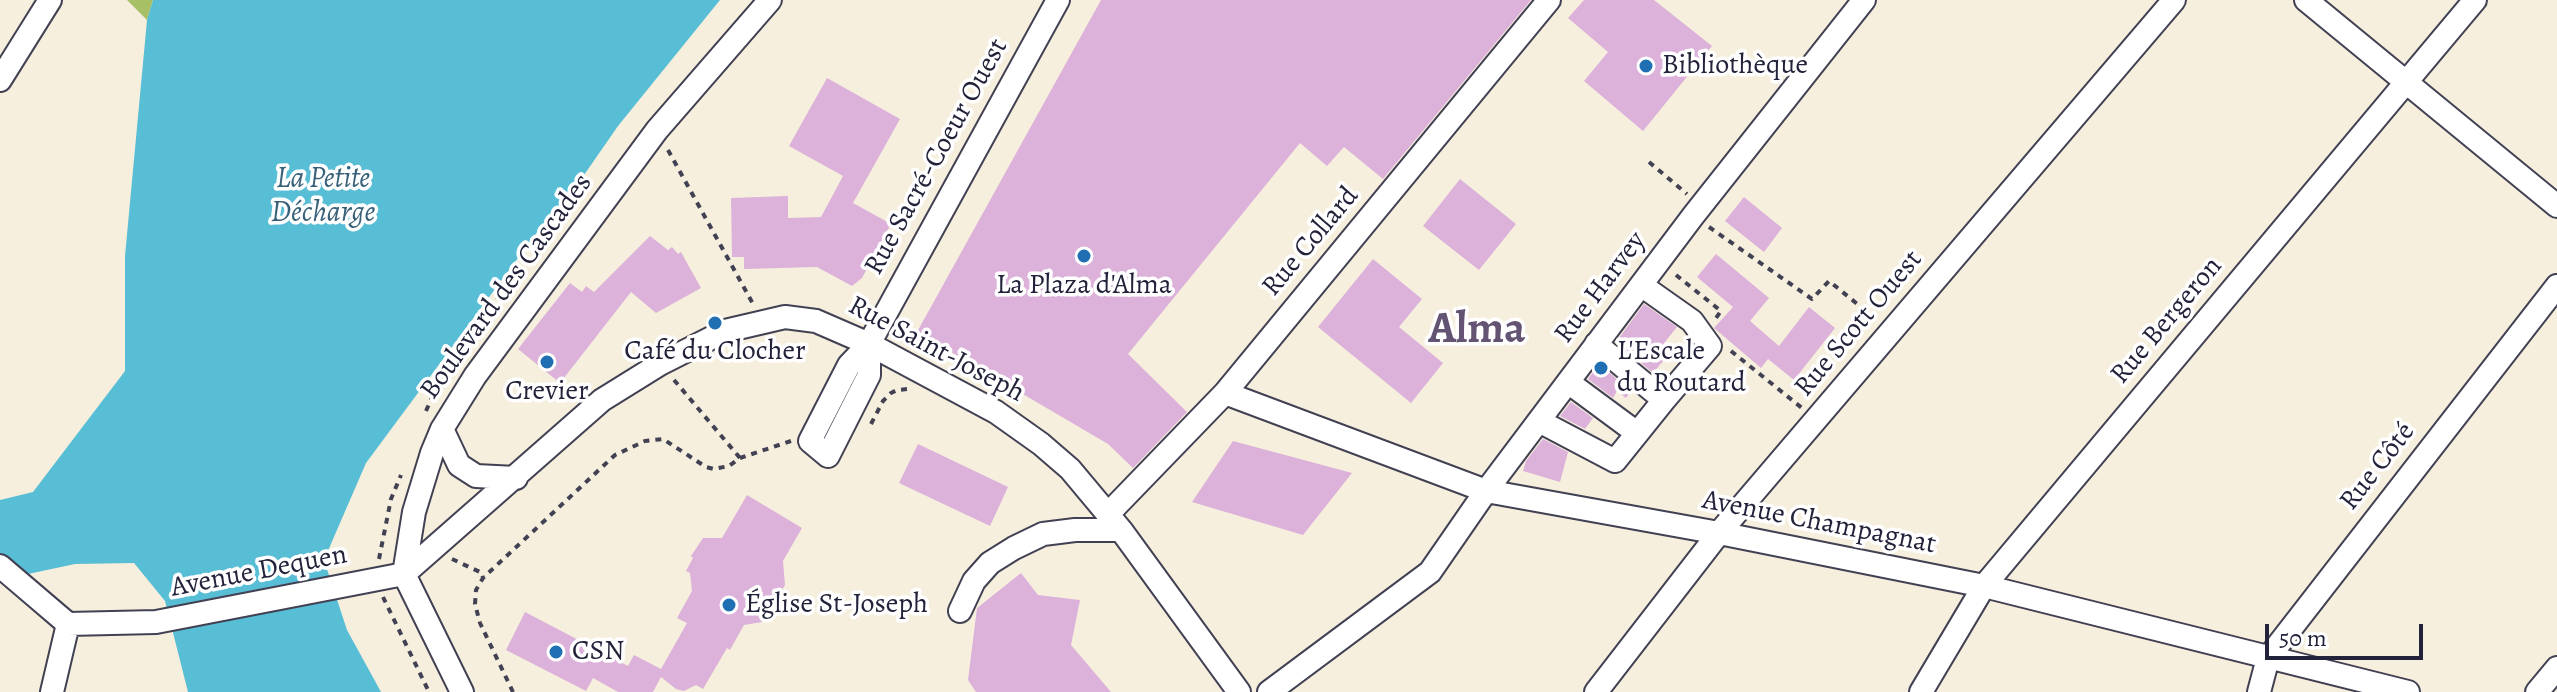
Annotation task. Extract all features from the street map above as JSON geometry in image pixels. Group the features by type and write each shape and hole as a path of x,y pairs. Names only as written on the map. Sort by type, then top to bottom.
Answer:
{"street":[{"path":"0,80 50,0"},
{"name":"Boulevard des Cascades","path":"404,574 414,512 432,453 442,429 475,376 657,130 770,0"},
{"name":"Rue Sacré-Coeur Ouest","path":"869,344 1058,0"},
{"name":"Rue Collard","path":"1114,522 1225,393 1549,0"},
{"name":"Rue Harvey","path":"1269,692 1428,575 1486,491 1693,216 1864,0"},
{"name":"Rue Scott Ouest","path":"1596,692 1719,533 2174,0"},
{"path":"2306,0 2557,206"},
{"name":"Rue Bergeron","path":"1921,692 1984,586 2475,0"},
{"path":"1539,421 1615,461 1710,346 1692,321 1641,285"},
{"name":"Rue Côté","path":"2259,692 2268,658 2557,286"},
{"name":"Rue Saint-Joseph","path":"374,580 404,574 602,400 660,364 725,331 762,320 785,317 816,321 869,344 996,412 1070,469 1114,522 1239,692"},
{"path":"810,441 828,456 869,375 869,344"},
{"path":"1596,344 1664,400"},
{"path":"1568,382 1637,433"},
{"name":"Avenue Champagnat","path":"1225,393 1486,491 1719,533 1984,586 2408,692"},
{"path":"442,429 459,465 476,476 516,478"},
{"path":"960,611 974,581 990,563 1014,548 1043,534 1114,522"},
{"path":"0,566 68,624 52,692"},
{"path":"404,574 462,692"},
{"name":"Avenue Dequen","path":"68,624 156,622 374,580"},
{"path":"2537,692 2557,668"}],"path":[{"path":"657,130 762,320"},
{"path":"1649,162 1684,192"},
{"path":"1693,216 1812,299 1829,281 1891,332"},
{"path":"1730,351 1816,420"},
{"path":"660,364 741,459"},
{"path":"869,427 891,393 904,388 914,390"},
{"path":"513,692 477,614 476,590 483,578 615,455 645,441 663,439 714,469 796,440 810,441"},
{"path":"440,545 450,558 482,573 483,578"},
{"path":"374,580 429,692"}],"green space":[{"path":"127,0 153,0 147,20"}],"water":[{"name":"La Petite Décharge","path":"153,0 720,0 618,126 575,188 544,223 366,463 324,560 347,630 381,692 188,692 165,601 134,563 75,564 0,580 0,500 33,492 125,371 125,256 147,20"}],"building":[{"name":"La Plaza d'Alma","path":"1101,0 1531,0 1383,179 1344,147 1327,166 1300,143 1128,354 1187,412 1133,468 1108,444 917,332"},
{"name":"Bibliothèque","path":"1584,0 1654,0 1712,46 1643,131 1584,81 1608,52 1568,18"},
{"path":"827,78 900,119 853,203 891,224 862,278 852,286 817,267 744,269 744,257 732,257 731,198 788,196 788,218 821,217 843,176 789,146"},
{"path":"1460,179 1516,224 1479,270 1423,226"},
{"path":"1744,197 1782,228 1764,252 1725,221"},
{"path":"650,236 668,250 672,247 678,254 681,252 701,288 656,313 631,292 560,383 518,349 570,283 582,292 586,286 594,292"},
{"path":"1716,254 1769,298 1750,321 1779,346 1809,307 1835,328 1794,380 1768,359 1761,368 1714,328 1733,307 1697,277"},
{"path":"1373,259 1422,299 1399,327 1443,363 1411,403 1318,327"},
{"path":"1644,304 1677,327 1656,353 1664,360 1653,373 1616,342"},
{"path":"1599,364 1631,391 1626,398 1617,391 1613,398 1588,379"},
{"path":"1571,402 1593,418 1585,429 1560,416"},
{"path":"1543,439 1568,452 1560,482 1523,471 1526,461"},
{"path":"1233,441 1352,473 1303,535 1192,502"},
{"path":"918,444 1008,487 990,526 899,483"},
{"name":"Église St-Joseph","path":"747,495 802,528 783,561 785,585 762,622 744,625 703,689 696,685 684,691 676,689 661,677 653,692 618,692 593,678 586,691 506,650 525,612 628,666 634,655 661,669 687,623 677,618 692,591 690,573 686,571 693,558 691,556 703,538 722,538"},
{"path":"1021,573 1038,595 1080,600 1071,645 1111,692 976,692 968,680 977,608"}],"place":[{"name":"Bibliothèque","path":"1646,66"},
{"name":"La Plaza d'Alma","path":"1084,256"},
{"name":"Café du Clocher","path":"715,323"},
{"name":"Crevier","path":"547,362"},
{"name":"L'Escale du Routard","path":"1601,368"},
{"name":"Église St-Joseph","path":"729,605"},
{"name":"CSN","path":"556,652"}],"district":[{"name":"Alma","path":"1477,331"}]}
